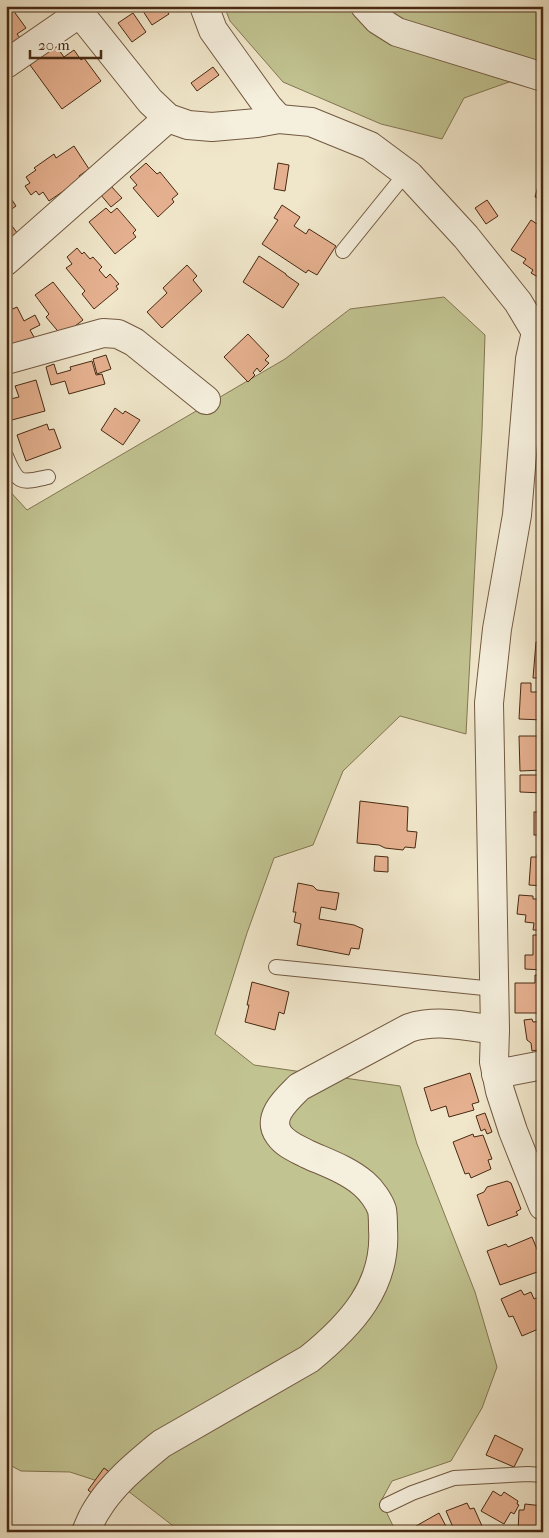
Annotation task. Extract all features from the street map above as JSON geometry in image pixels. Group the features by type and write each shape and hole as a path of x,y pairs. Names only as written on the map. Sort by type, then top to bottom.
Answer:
{"street":[{"path":"204,6 213,30 268,107 279,119"},
{"path":"365,6 378,20 397,32 543,77"},
{"path":"6,64 77,10 150,101 168,118 188,125 212,127 279,119 311,122 370,146 409,175 466,237 540,329 530,359 517,515 498,629 489,703 494,1062 500,1090 513,1131 543,1206"},
{"path":"6,262 168,118"},
{"path":"6,360 103,333 118,334 134,342 206,400"},
{"path":"86,1532 96,1510 109,1493 146,1456 162,1444 309,1358 324,1347 359,1310 371,1291 383,1256 382,1209 364,1184 342,1169 290,1146 278,1135 275,1123 278,1111 287,1099 299,1088 414,1026 436,1023 495,1030"},
{"path":"496,1074 543,1065"}],"lane":[{"path":"343,251 406,173"},
{"path":"6,456 18,479 25,482 48,477"},
{"path":"276,967 494,989"},
{"path":"387,1505 454,1478 528,1474 543,1475"}],"green space":[{"path":"224,6 543,6 543,68 464,98 442,139 381,124 283,82 230,21"},
{"path":"444,297 485,335 482,430 466,734 400,716 343,771 313,845 274,858 247,933 215,1034 254,1065 400,1086 417,1144 475,1292 497,1367 482,1408 451,1461 392,1481 381,1501 396,1532 181,1532 128,1491 70,1472 21,1471 6,1463 6,487 27,510 285,359 350,309"}],"building":[{"path":"6,6 10,6 26,28 17,34 20,38 8,47 6,44"},
{"path":"144,6 164,6 169,14 152,25 141,8"},
{"path":"172,6 184,6 176,12"},
{"path":"133,13 146,32 132,42 118,23"},
{"path":"56,46 64,57 74,50 81,60 84,58 101,81 62,109 30,65"},
{"path":"213,67 219,75 197,91 191,83"},
{"path":"74,146 89,169 79,176 81,179 49,201 43,192 39,195 36,191 31,195 25,186 30,183 26,177 36,170 34,168 54,154 56,158"},
{"path":"146,163 157,174 160,172 178,194 172,199 174,202 158,217 133,188 137,185 130,177"},
{"path":"278,163 289,165 285,191 274,189"},
{"path":"543,168 543,199 535,197"},
{"path":"110,185 122,198 111,207 100,194"},
{"path":"6,191 16,206 6,213"},
{"path":"487,200 498,216 486,224 475,208"},
{"path":"282,205 300,217 294,226 306,234 309,229 336,246 317,275 308,270 306,273 262,244 278,220 274,218"},
{"path":"106,208 111,213 117,208 136,230 133,233 136,237 115,254 89,222"},
{"path":"6,213 12,221 9,222 18,234 6,242"},
{"path":"531,220 543,228 543,280 531,273 533,270 523,263 526,259 511,250"},
{"path":"77,248 90,259 93,257 102,267 99,270 106,278 110,274 119,284 116,286 118,289 94,309 82,294 85,291 66,268 72,264 67,257"},
{"path":"259,256 299,284 283,308 243,282"},
{"path":"187,265 197,276 193,280 202,291 162,328 147,312 167,293 163,288"},
{"path":"53,282 83,320 62,336 46,317 49,314 35,295"},
{"path":"17,307 24,321 35,315 40,325 30,330 34,337 12,348 8,340 6,340 6,312"},
{"path":"248,334 269,356 265,360 269,363 260,372 257,368 253,373 255,375 248,382 224,357"},
{"path":"106,355 111,369 97,374 93,359"},
{"path":"92,361 96,375 102,374 105,384 69,394 65,381 51,385 46,367 54,364 57,374 71,370 70,367"},
{"path":"36,380 45,411 12,420 6,400 19,397 15,386"},
{"path":"115,408 123,414 125,411 140,420 123,445 101,430"},
{"path":"47,424 49,430 54,429 61,448 26,461 17,435"},
{"path":"536,642 543,642 543,678 533,678"},
{"path":"521,683 531,683 531,692 543,692 543,720 519,719"},
{"path":"543,728 543,770 520,771 519,736 538,736 538,729"},
{"path":"520,775 543,775 543,793 520,792"},
{"path":"360,801 408,807 407,831 417,832 415,848 405,847 403,850 357,843"},
{"path":"534,812 543,812 543,835 534,835"},
{"path":"537,854 543,855 543,886 529,885 531,857 537,857"},
{"path":"375,856 388,857 388,872 374,871"},
{"path":"298,883 313,886 317,890 339,893 336,910 321,907 319,919 354,925 363,929 359,949 351,948 349,955 297,945 301,924 294,922 296,912 293,912"},
{"path":"519,895 533,896 533,899 543,899 543,930 533,930 534,923 525,922 526,915 517,914"},
{"path":"533,935 543,935 543,970 525,969 525,955 533,955"},
{"path":"535,975 543,975 543,1013 515,1013 515,983 535,983"},
{"path":"252,982 289,992 284,1014 279,1012 275,1030 245,1022"},
{"path":"532,1019 533,1022 543,1021 543,1049 532,1051 531,1043 527,1040 524,1020"},
{"path":"470,1073 479,1102 472,1104 474,1110 449,1117 446,1106 431,1111 424,1088"},
{"path":"538,1088 543,1088 543,1113"},
{"path":"485,1113 492,1132 487,1134 485,1129 481,1131 476,1116"},
{"path":"473,1134 474,1137 483,1135 492,1159 488,1160 491,1169 471,1178 469,1173 465,1174 453,1142"},
{"path":"507,1181 511,1183 521,1209 516,1212 518,1215 488,1226 477,1195 484,1192 487,1187"},
{"path":"532,1237 543,1264 543,1270 500,1285 487,1251 506,1244 508,1247"},
{"path":"521,1290 524,1295 531,1292 534,1299 543,1295 543,1327 522,1336 513,1316 509,1317 501,1299"},
{"path":"495,1435 523,1449 514,1467 486,1455"},
{"path":"104,1468 112,1474 95,1496 88,1490"},
{"path":"493,1491 501,1496 504,1492 518,1501 517,1504 519,1505 514,1514 511,1512 504,1524 481,1511"},
{"path":"467,1503 470,1509 474,1508 482,1526 468,1532 455,1532 446,1511"},
{"path":"525,1504 543,1506 543,1532 518,1532 519,1510 524,1510"},
{"path":"439,1513 449,1532 419,1532 416,1526"}]}
